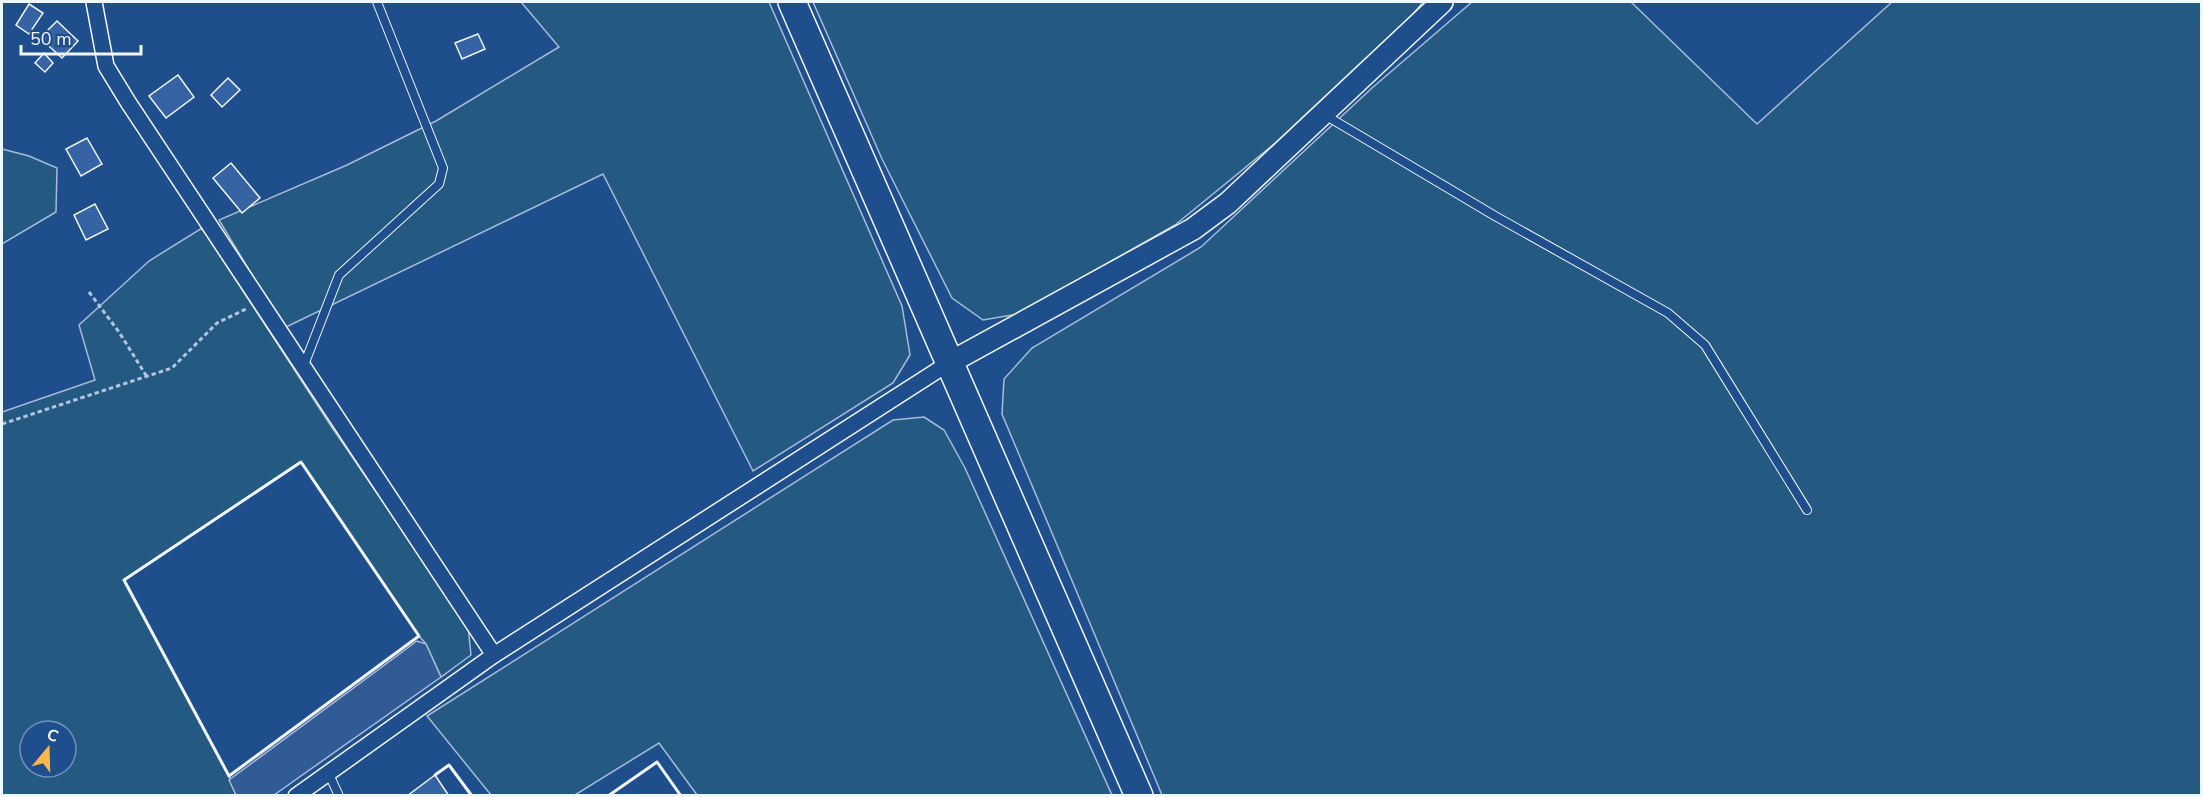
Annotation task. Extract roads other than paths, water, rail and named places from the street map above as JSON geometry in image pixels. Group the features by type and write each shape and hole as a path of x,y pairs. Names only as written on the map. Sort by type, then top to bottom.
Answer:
{"highway":[{"path":"792,2 1139,795"}],"street":[{"path":"94,2 106,66 128,102 494,655"},
{"path":"296,795 494,655 949,363 1193,229 1228,203 1440,2"}],"lane":[{"path":"304,366 339,275 439,184 443,168 377,2"},
{"path":"1323,115 1495,216 1668,313 1705,345 1807,510"},
{"path":"328,772 339,795"}]}
